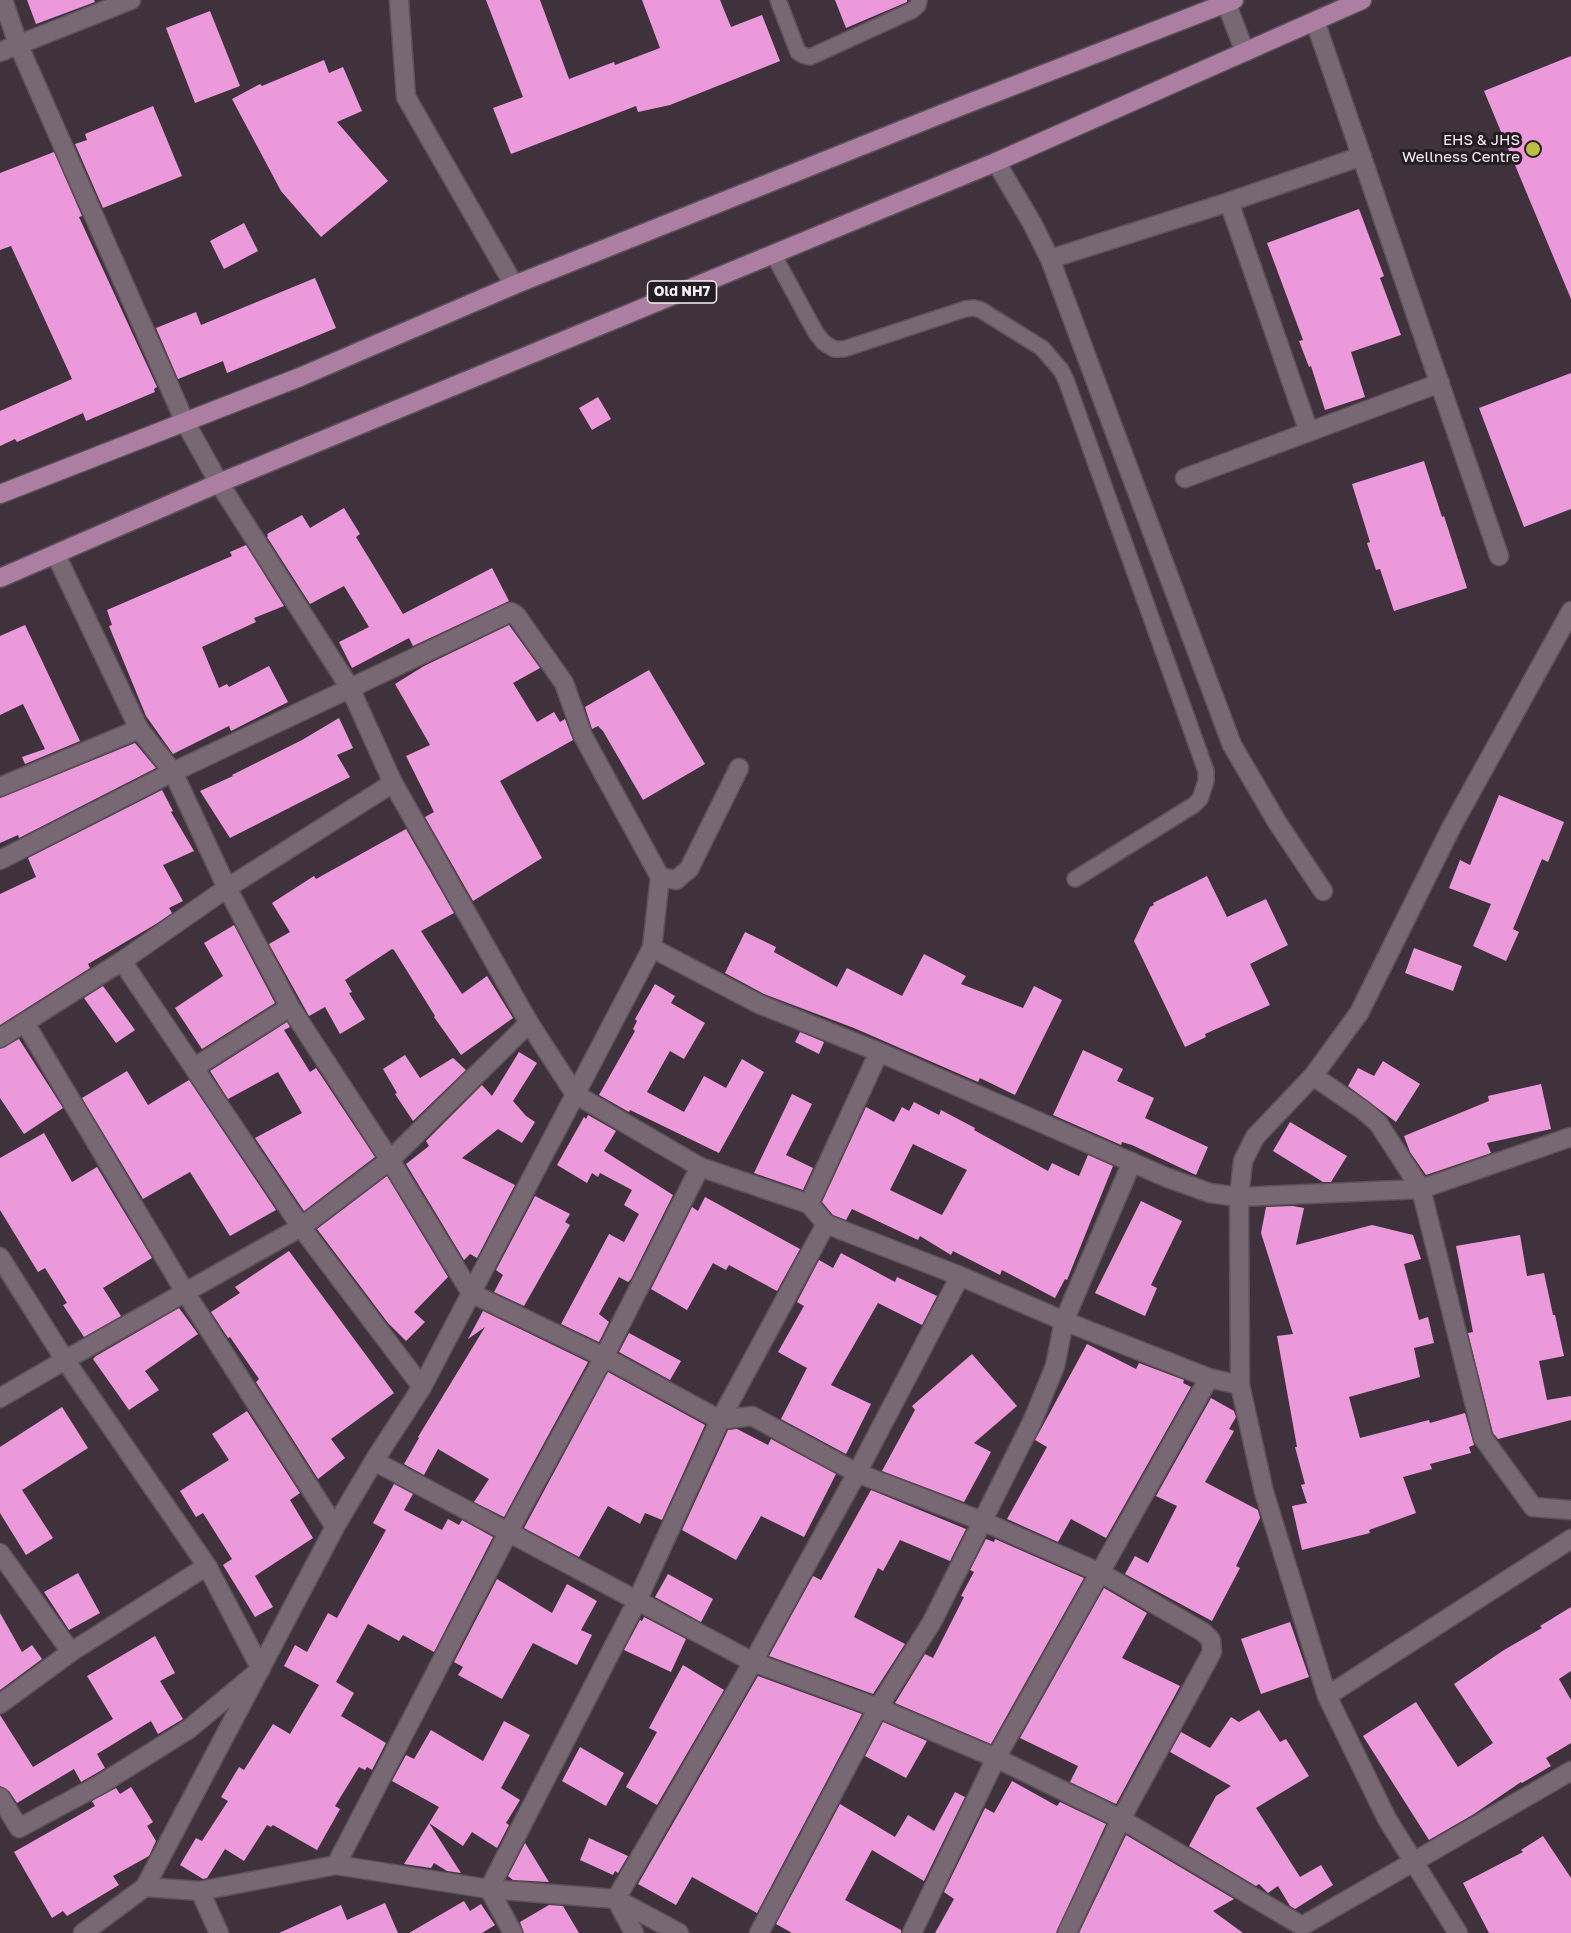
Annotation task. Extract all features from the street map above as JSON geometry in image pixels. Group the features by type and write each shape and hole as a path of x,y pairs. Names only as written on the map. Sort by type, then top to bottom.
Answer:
{"main road":[{"name":"Old NH7","path":"0,578 219,483 996,162 1362,0"},
{"path":"0,494 300,377 514,285 1228,1"}],"street":[{"path":"3,0 18,44 185,422 219,483 350,688 393,783 530,1023 575,1094 700,1167 809,1204 826,1224 1209,1378 1240,1385"},
{"path":"0,52 131,0"},
{"path":"399,0 406,97 514,285"},
{"path":"1228,1 1245,52"},
{"path":"1315,21 1498,556"},
{"path":"1050,259 1229,202 1362,156"},
{"path":"996,162 1050,259 1232,745 1277,822 1323,891"},
{"path":"1229,202 1309,432"},
{"path":"1185,478 1440,383"},
{"path":"56,555 139,729 173,772 227,888 290,1007 390,1160 471,1293 604,1356 720,1420 752,1416 857,1473 982,1521 1101,1574 1203,1632 1211,1640 1212,1652 1121,1819 1067,1933"},
{"path":"1458,1933 1387,1820 1327,1696 1264,1492 1240,1385 1239,1197 1243,1161 1255,1137 1313,1076 1359,1013 1452,826 1571,611"},
{"path":"0,860 173,772 509,612 515,614 564,683 583,736 660,877 652,948 422,1387 374,1461 336,1527 145,1887 82,1933"},
{"path":"0,787 139,729"},
{"path":"660,877 676,880 689,869 739,768"},
{"path":"0,1038 122,961 227,888 393,783"},
{"path":"652,948 759,1004 879,1052 1168,1178 1210,1193 1239,1197 1421,1189 1571,1137"},
{"path":"122,961 301,1227 422,1387"},
{"path":"195,1067 290,1007"},
{"path":"25,1023 185,1292 336,1527"},
{"path":"0,1398 301,1227 390,1160 530,1023"},
{"path":"809,1204 879,1052"},
{"path":"1313,1076 1378,1123 1421,1189 1483,1438 1533,1506 1571,1510"},
{"path":"759,1933 878,1708 932,1622 1033,1420 1055,1366 1064,1321 1132,1162"},
{"path":"336,1865 509,1532 604,1356 700,1167"},
{"path":"489,1889 636,1600 720,1420 826,1224"},
{"path":"0,1257 65,1360 207,1566 261,1669"},
{"path":"616,1899 753,1662 857,1473 960,1276"},
{"path":"912,1933 996,1758 1209,1378"},
{"path":"374,1461 753,1662 878,1708 996,1758 1121,1819 1302,1926 1571,1771"},
{"path":"1327,1696 1571,1539"},
{"path":"0,1553 71,1652"},
{"path":"0,1704 71,1652 207,1566"},
{"path":"0,1797 19,1828 101,1784 189,1729 261,1669"},
{"path":"145,1887 200,1891 336,1865 489,1889 616,1899 679,1933"},
{"path":"489,1889 513,1933"},
{"path":"200,1891 219,1933"},
{"path":"616,1899 634,1933"}],"lane":[{"path":"778,0 796,49 803,56 810,57 913,10 919,0"},
{"path":"773,254 816,333 823,342 834,349 844,349 974,308 981,310 1042,348 1066,380 1206,771 1206,781 1200,799 1194,806 1075,879"}],"building":[{"path":"27,0 94,0 95,2 36,24"},
{"path":"486,0 540,0 569,79 660,48 642,0 720,0 731,27 762,15 780,61 670,105 638,112 636,106 511,154 493,108 523,97"},
{"path":"835,0 907,0 907,2 846,28"},
{"path":"210,11 240,86 195,103 166,28"},
{"path":"1571,56 1571,299 1484,91"},
{"path":"324,60 329,73 343,67 362,111 337,122 388,181 321,237 281,191 232,99 260,84 262,86"},
{"path":"153,106 182,176 103,208 75,144 87,140 85,134"},
{"path":"54,152 82,216 79,217 157,387 154,389 155,392 86,421 83,413 17,442 15,439 0,446 0,411 72,379 11,246 0,250 0,173"},
{"path":"1359,209 1384,276 1380,278 1401,335 1351,352 1365,397 1325,410 1311,366 1309,367 1299,341 1303,340 1267,243"},
{"path":"244,223 258,251 224,269 210,241"},
{"path":"315,278 336,328 227,373 223,361 178,379 156,328 196,312 201,325"},
{"path":"1571,373 1571,509 1524,527 1479,408"},
{"path":"598,397 611,419 592,430 579,408"},
{"path":"1424,461 1467,588 1394,611 1380,569 1376,570 1367,543 1370,542 1352,484"},
{"path":"344,508 360,534 356,537 403,614 492,568 509,601 413,646 409,638 352,668 339,642 369,627 344,586 310,604 267,537 267,534 302,515 310,528"},
{"path":"246,545 284,606 254,618 256,622 202,647 219,688 227,684 229,687 269,666 288,702 231,731 229,726 173,754 146,716 109,626 112,625 107,610 232,556 230,552"},
{"path":"25,625 80,741 25,764 22,757 45,749 23,704 0,715 0,636"},
{"path":"509,625 540,668 513,683 537,722 554,712 560,722 565,719 573,740 500,781 542,858 473,901 425,817 434,812 406,756 430,745 395,684 424,666"},
{"path":"649,670 705,764 643,800 603,731 598,726 592,729 585,707"},
{"path":"339,718 353,748 337,755 350,777 230,838 200,791 302,740"},
{"path":"135,743 156,768 19,838 18,835 0,843 0,798"},
{"path":"162,790 173,811 171,812 194,851 163,865 183,901 169,908 172,913 156,924 88,964 90,968 0,1025 0,894 36,877 28,858"},
{"path":"1499,795 1564,822 1548,862 1542,859 1513,929 1519,932 1506,961 1473,946 1491,904 1449,888 1460,860 1470,865"},
{"path":"406,829 454,913 421,931 462,994 487,976 513,1018 461,1055 434,1017 394,950 392,949 345,980 352,992 349,993 365,1019 340,1034 325,1007 309,1016 269,944 290,932 272,903 314,876 316,879"},
{"path":"1207,876 1227,917 1266,899 1288,945 1250,964 1270,1005 1205,1034 1206,1037 1185,1047 1134,941 1153,903"},
{"path":"234,925 275,1003 202,1049 175,1008 223,976 204,943"},
{"path":"745,932 776,947 774,952 837,987 847,968 902,996 924,954 966,976 961,984 1023,1008 1034,986 1062,1000 1015,1095 980,1078 978,1082 854,1028 764,994 725,973"},
{"path":"1414,948 1462,966 1453,991 1405,973"},
{"path":"655,984 675,996 671,1003 705,1023 684,1059 670,1051 647,1092 684,1112 704,1076 726,1088 742,1059 764,1072 719,1153 630,1110 629,1112 599,1095 635,1031 633,1029 637,1021 635,1019"},
{"path":"103,986 135,1030 116,1043 84,998"},
{"path":"287,1022 290,1027 284,1030 310,1072 316,1068 375,1157 304,1211 255,1138 302,1113 278,1072 228,1099 210,1071"},
{"path":"800,1032 824,1042 819,1054 795,1042"},
{"path":"19,1039 63,1108 24,1134 0,1098 0,1049"},
{"path":"1083,1050 1123,1069 1117,1081 1154,1098 1145,1118 1208,1147 1196,1175 1132,1145 1122,1142 1121,1145 1053,1115"},
{"path":"519,1052 537,1063 513,1101 526,1116 535,1122 522,1143 498,1129 462,1158 515,1185 477,1258 470,1254 464,1260 406,1164 429,1146 426,1141 482,1085 492,1096"},
{"path":"405,1055 420,1078 453,1058 466,1070 413,1121 395,1094 397,1093 383,1069"},
{"path":"1383,1061 1420,1084 1396,1122 1348,1086 1358,1068 1374,1076"},
{"path":"127,1071 148,1105 189,1080 276,1210 230,1236 190,1172 143,1199 82,1098"},
{"path":"1541,1084 1551,1129 1487,1143 1491,1153 1426,1175 1410,1152 1404,1136 1489,1101 1488,1096"},
{"path":"792,1094 812,1104 786,1155 813,1168 803,1190 754,1173"},
{"path":"914,1102 939,1115 941,1110 1048,1171 1052,1163 1079,1176 1088,1155 1113,1166 1067,1280 1065,1279 1055,1298 1002,1270 1000,1275 953,1251 951,1255 920,1236 918,1240 852,1209 846,1220 833,1215 822,1202 866,1107 894,1122 902,1107 909,1111","holes":["913,1144 967,1170 942,1215 890,1190"]},
{"path":"588,1115 616,1131 604,1151 673,1195 631,1279 628,1282 619,1277 599,1314 609,1322 599,1342 561,1324 609,1234 624,1242 639,1214 624,1205 632,1190 600,1173 598,1177 592,1173 587,1183 557,1165 584,1117 586,1119"},
{"path":"1290,1122 1347,1156 1331,1182 1323,1182 1273,1151"},
{"path":"44,1133 72,1182 97,1167 152,1258 103,1288 121,1316 84,1337 63,1305 67,1303 45,1268 38,1272 0,1210 0,1158"},
{"path":"387,1176 448,1277 414,1312 425,1322 406,1341 388,1323 317,1229"},
{"path":"535,1196 570,1214 565,1222 570,1225 524,1306 494,1292 503,1275 496,1270"},
{"path":"705,1197 800,1249 777,1291 729,1265 726,1270 713,1263 687,1310 651,1289 692,1207 698,1211"},
{"path":"1141,1201 1182,1221 1151,1285 1157,1288 1145,1316 1095,1293"},
{"path":"1266,1207 1304,1208 1296,1245 1372,1225 1413,1235 1421,1259 1404,1264 1419,1320 1428,1317 1434,1343 1414,1348 1420,1377 1349,1397 1360,1438 1465,1413 1474,1445 1469,1447 1471,1453 1430,1464 1432,1469 1403,1477 1416,1513 1369,1530 1370,1533 1302,1550 1292,1506 1307,1503 1301,1485 1305,1484 1295,1447 1297,1447 1277,1336 1293,1334 1261,1233"},
{"path":"1520,1235 1527,1276 1544,1273 1564,1356 1539,1361 1547,1400 1571,1396 1571,1420 1498,1439 1493,1433 1468,1333 1473,1332 1456,1246"},
{"path":"289,1251 394,1393 331,1439 345,1458 318,1479 256,1382 259,1379 211,1312 240,1293 235,1287"},
{"path":"841,1253 895,1282 897,1277 937,1296 922,1325 878,1303 831,1385 871,1404 846,1454 781,1419 807,1368 778,1352 804,1306 797,1302 819,1260 833,1268"},
{"path":"179,1308 198,1334 145,1371 159,1390 129,1410 93,1359"},
{"path":"483,1311 588,1362 504,1517 474,1502 489,1479 438,1449 424,1475 404,1464 485,1327 468,1339"},
{"path":"629,1333 681,1361 670,1380 619,1352"},
{"path":"1087,1344 1136,1369 1139,1363 1184,1380 1183,1383 1191,1387 1106,1538 1071,1519 1058,1542 1007,1519 1047,1447 1035,1440"},
{"path":"972,1354 1017,1406 974,1443 991,1452 964,1502 882,1471 915,1410 912,1406"},
{"path":"608,1372 705,1425 662,1520 645,1513 640,1524 608,1506 579,1557 524,1528"},
{"path":"1211,1398 1234,1411 1236,1417 1229,1429 1234,1431 1205,1482 1258,1510 1260,1518 1236,1566 1240,1568 1212,1621 1125,1574 1135,1556 1148,1563 1177,1506 1156,1496"},
{"path":"62,1407 88,1448 22,1490 53,1538 26,1555 0,1513 0,1447"},
{"path":"247,1411 300,1493 290,1500 313,1538 255,1576 273,1607 255,1617 223,1565 232,1559 203,1513 196,1517 180,1491 229,1460 212,1434"},
{"path":"737,1429 768,1445 771,1439 836,1474 804,1537 761,1516 736,1560 682,1530 728,1430"},
{"path":"394,1484 413,1494 404,1510 442,1530 448,1519 459,1525 462,1520 493,1537 434,1652 403,1635 399,1641 368,1624 336,1682 354,1693 341,1716 386,1743 372,1770 359,1767 335,1806 340,1809 317,1850 273,1825 271,1827 267,1825 244,1861 225,1849 207,1878 203,1879 180,1865 196,1838 202,1841 228,1801 221,1797 239,1767 244,1770 273,1724 290,1734 319,1685 284,1666 295,1645 307,1652 328,1613 337,1618 386,1530 373,1523"},
{"path":"871,1490 966,1529 950,1561 900,1540 883,1571 878,1568 854,1617 905,1644 873,1694 769,1656 813,1576 821,1580"},
{"path":"986,1539 994,1542 995,1539 1084,1578 991,1744 895,1703 925,1654 933,1658 964,1597 961,1596 974,1572 970,1570"},
{"path":"78,1573 100,1613 69,1630 44,1592"},
{"path":"668,1574 713,1599 701,1622 655,1597"},
{"path":"497,1579 552,1613 567,1584 597,1601 581,1630 592,1635 577,1665 533,1643 502,1699 458,1675 463,1667 454,1662"},
{"path":"1104,1588 1147,1613 1122,1658 1180,1686 1116,1804 1070,1782 1078,1766 1020,1738"},
{"path":"1571,1607 1571,1671 1559,1679 1571,1700 1571,1743 1546,1758 1551,1766 1521,1782 1474,1814 1429,1840 1363,1736 1416,1702 1458,1767 1493,1743 1454,1684"},
{"path":"0,1613 22,1652 32,1645 42,1659 0,1690"},
{"path":"644,1617 686,1639 671,1672 624,1650 640,1620 642,1621"},
{"path":"1290,1622 1309,1677 1261,1694 1241,1639"},
{"path":"155,1636 175,1673 160,1681 183,1719 158,1734 151,1721 97,1754 105,1768 81,1782 74,1769 17,1803 9,1791 0,1786 0,1715 33,1767 113,1719 87,1676"},
{"path":"683,1665 724,1690 657,1805 626,1787 657,1732 649,1728"},
{"path":"758,1676 862,1714 757,1913 692,1877 676,1905 638,1884"},
{"path":"1259,1710 1280,1742 1286,1739 1309,1776 1256,1808 1300,1877 1321,1865 1333,1885 1295,1909 1290,1906 1278,1886 1268,1893 1259,1884 1256,1886 1189,1846 1216,1796 1231,1786 1170,1752 1181,1732 1210,1748 1231,1717 1239,1722"},
{"path":"504,1721 530,1735 501,1788 520,1800 506,1823 509,1825 497,1848 472,1832 463,1846 429,1823 439,1807 392,1781 406,1755 414,1759 431,1730 483,1761"},
{"path":"883,1722 927,1741 906,1778 865,1756"},
{"path":"580,1747 624,1773 606,1806 562,1781"},
{"path":"1012,1781 1057,1806 1060,1802 1106,1824 1056,1933 935,1933 954,1899 944,1892 985,1808 994,1813"},
{"path":"131,1787 153,1822 147,1826 156,1841 149,1856 113,1876 119,1885 67,1916 63,1911 52,1918 14,1852 95,1806 92,1801 116,1788 120,1794"},
{"path":"955,1792 965,1797 924,1881 872,1850 845,1900 901,1930 901,1933 792,1933 776,1924 840,1804 895,1837 908,1815 934,1831"},
{"path":"429,1823 461,1873 447,1871 434,1863 431,1868 404,1864"},
{"path":"1126,1835 1234,1899 1213,1911 1243,1933 1079,1933"},
{"path":"1543,1836 1571,1878 1571,1933 1489,1933 1463,1883 1523,1852 1521,1850"},
{"path":"589,1838 628,1856 618,1873 615,1871 613,1875 580,1860"},
{"path":"525,1843 549,1882 513,1880 508,1876"},
{"path":"464,1901 470,1911 481,1904 495,1925 482,1933 409,1933"},
{"path":"385,1903 398,1933 279,1933 341,1905 347,1920"},
{"path":"549,1905 563,1906 579,1933 524,1933 520,1922"}],"place":[{"name":"EHS & JHS Wellness Centre","path":"1533,149"}]}
